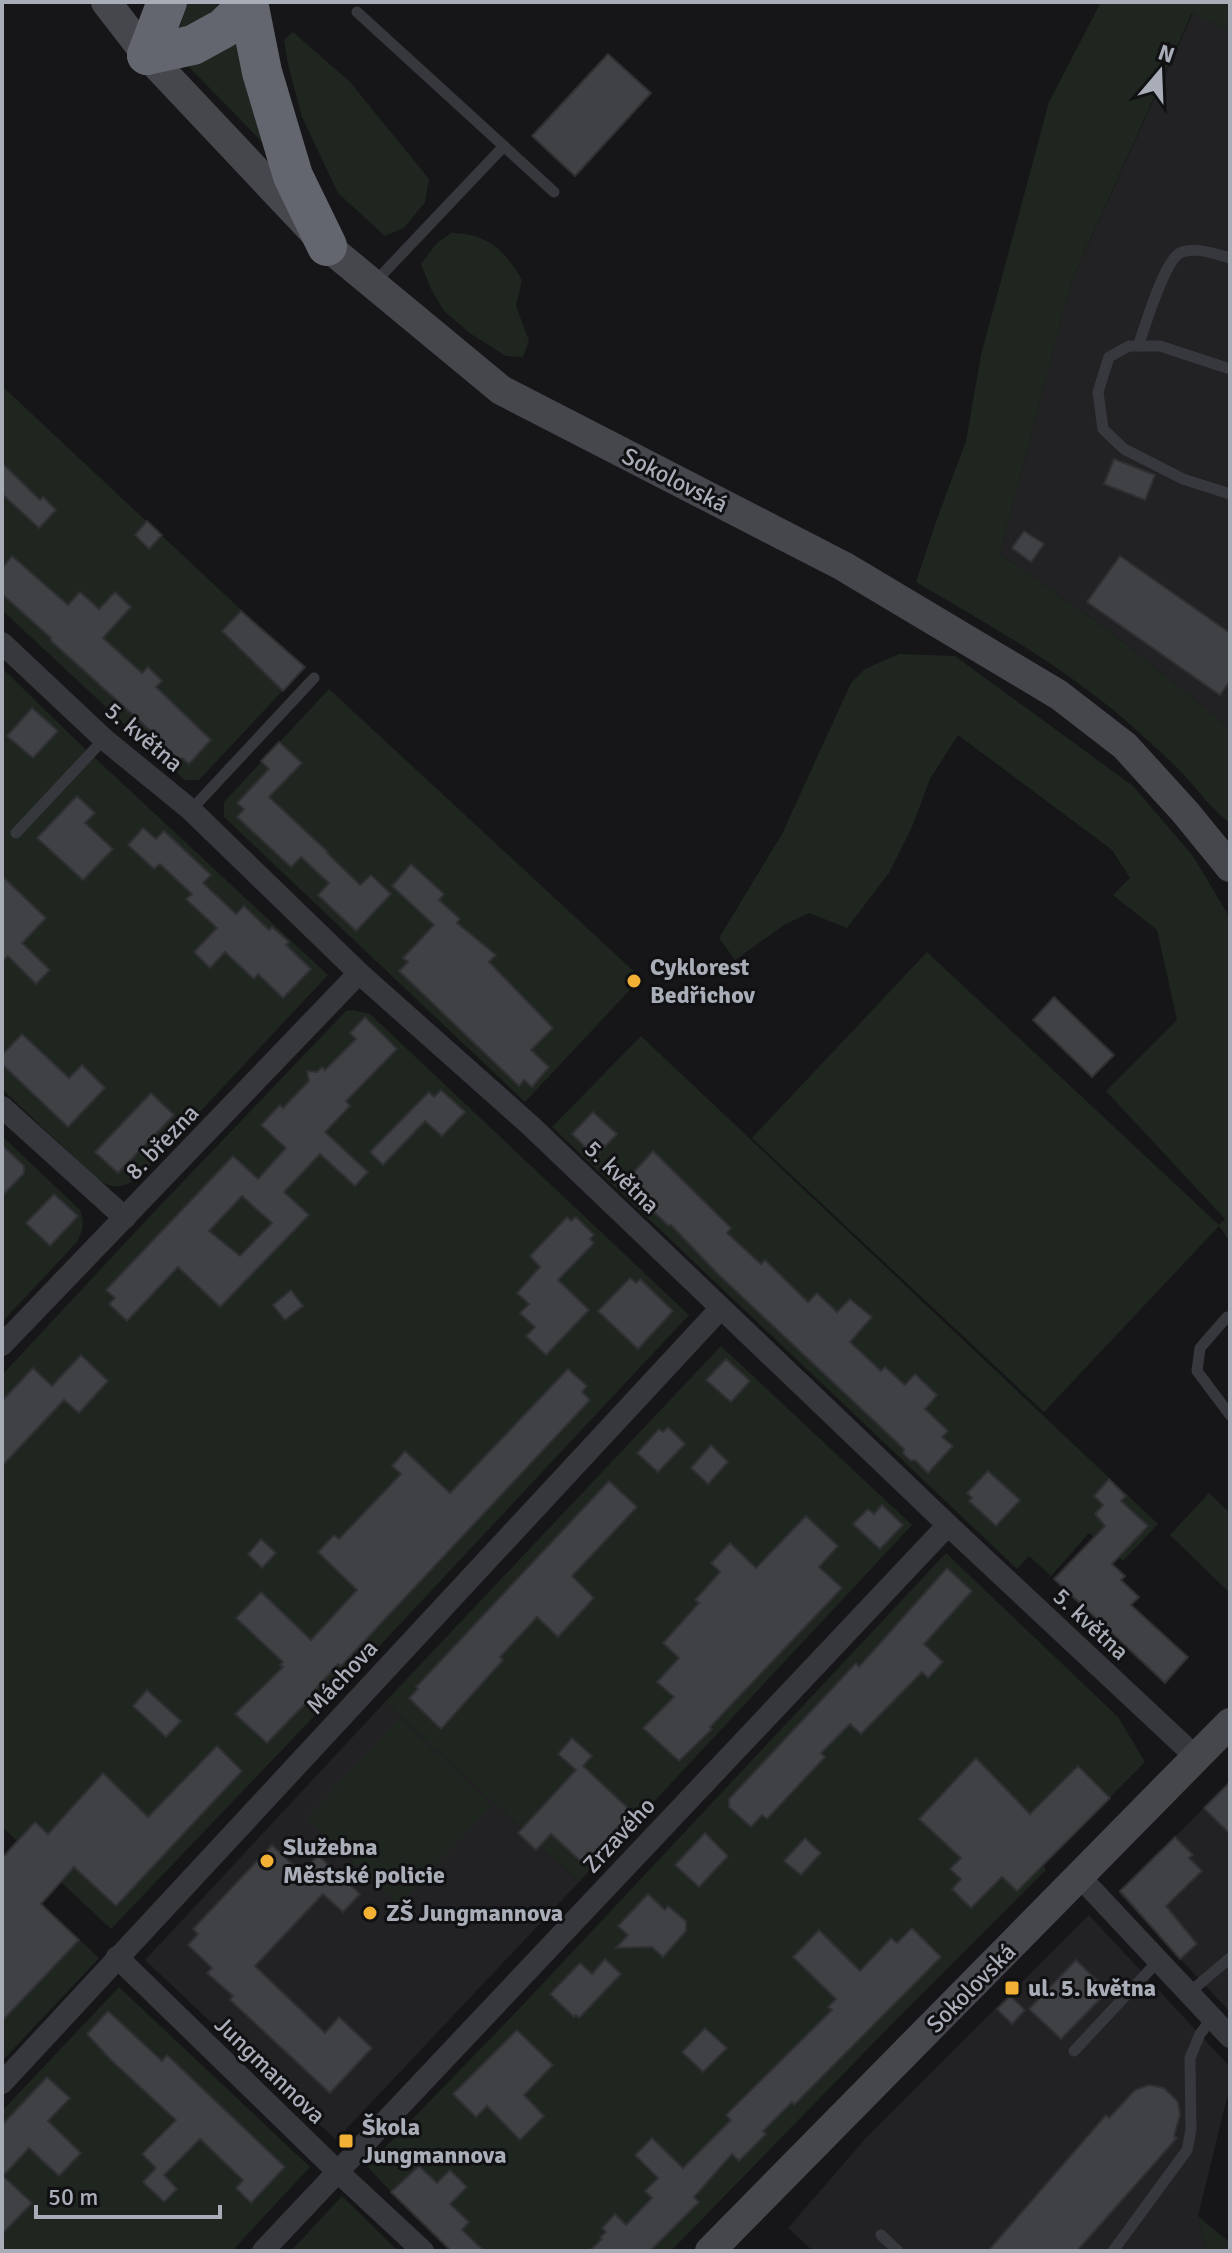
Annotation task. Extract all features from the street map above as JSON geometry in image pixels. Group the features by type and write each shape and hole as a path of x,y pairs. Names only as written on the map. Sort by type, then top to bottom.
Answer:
{"highway":[{"path":"147,55 167,2"},
{"path":"147,55 193,45 224,28 248,3"},
{"path":"248,3 262,72 293,176 327,246"}],"street":[{"name":"Sokolovská","path":"106,2 147,55 327,246 501,390 843,566 1059,695 1125,746 1230,867"},
{"name":"5. května","path":"2,643 104,739 191,810 359,973 531,1126 1197,1758"},
{"name":"8. března","path":"2,1345 359,973"},
{"path":"2,1107 125,1218"},
{"name":"Máchova","path":"2,2083 721,1308"},
{"name":"Zrzavého","path":"263,2251 948,1525"},
{"name":"Sokolovská","path":"710,2251 1230,1723"},
{"path":"1080,1877 1230,2037"},
{"name":"Jungmannova","path":"117,1957 423,2251"}],"lane":[{"path":"357,12 554,192"},
{"path":"374,284 504,146"},
{"path":"1138,346 1167,267 1179,254 1202,250 1230,258"},
{"path":"1230,369 1160,346 1129,346 1109,357 1098,392 1103,429 1124,449 1183,479 1230,494"},
{"path":"191,810 314,678"},
{"path":"16,833 104,739"},
{"path":"1227,1317 1200,1348 1197,1371 1230,1415"},
{"path":"1190,1992 1230,1958"},
{"path":"1074,2051 1159,1960"},
{"path":"1113,2251 1187,2150 1191,2130 1190,2058 1200,2034 1213,2017"},
{"path":"881,2235 898,2251"}],"shaded area":[{"path":"188,2 219,2 214,11 189,28 180,27"},
{"path":"1101,2 1230,2 1230,31 1192,13 1072,280 1000,554 1112,633 1230,730 1230,823 1169,760 1101,700 1024,646 916,582 966,441 981,355 1049,102"},
{"path":"1193,13 1230,31 1230,730 1112,633 1000,554 1072,280"},
{"path":"293,32 350,82 429,179 425,202 404,228 385,236 338,193 302,117 284,40"},
{"path":"240,43 268,148 188,66"},
{"path":"451,233 475,236 494,245 522,280 516,306 529,341 523,357 506,356 471,334 444,311 430,287 421,264 436,244"},
{"path":"2,386 305,667 199,780 184,780 2,610"},
{"path":"899,654 955,656 1133,786 1193,856 1230,918 1230,1242 1219,1226 1044,1412 752,1138 927,952 1219,1225 1225,1219 1106,1091 1177,1020 1157,930 1113,895 1130,878 1112,850 958,735 930,779 912,827 889,873 847,928 809,913 784,925 735,960 719,938 782,834 851,683 865,669"},
{"path":"2,668 328,975 138,1178 122,1186 112,1186 96,1178 2,1089"},
{"path":"329,689 641,978 525,1102 224,817 224,802"},
{"path":"346,1011 370,1014 689,1315 111,1929 2,1827 2,1375"},
{"path":"641,1036 1158,1524 1123,1561 1089,1533 1051,1576 1029,1556 1017,1569 552,1127"},
{"path":"2,1136 80,1210 83,1223 77,1242 2,1322"},
{"path":"721,1346 912,1525 579,1882 385,1702"},
{"path":"1209,1493 1230,1513 1230,1593 1170,1535"},
{"path":"946,1553 1118,1717 1145,1762 1043,1865 1046,1870 671,2251 452,2251 367,2166 518,2010"},
{"name":"ZŠ Jungmannova","path":"385,1702 579,1882 336,2140 145,1960"},
{"path":"399,1719 492,1805 399,1905 306,1819"},
{"path":"1227,1785 1230,1789 1230,2012 1119,1893"},
{"path":"2,1867 99,1958 2,2061"},
{"path":"1089,1915 1230,2067 1230,2095 1198,2216 1207,2251 813,2251 788,2228 865,2139"},
{"path":"119,1987 310,2167 232,2251 2,2251 2,2111"},
{"path":"342,2196 398,2251 291,2251"},
{"path":"1198,2216 1230,2243 1230,2251 1207,2251"}],"building":[{"path":"608,54 651,93 575,176 532,136"},
{"path":"1114,459 1155,475 1145,500 1104,484"},
{"path":"2,463 40,500 43,497 56,510 39,528 2,494"},
{"path":"147,521 162,535 149,549 135,535"},
{"path":"1024,531 1044,544 1031,562 1012,548"},
{"path":"12,556 68,605 80,592 99,609 115,592 131,607 103,638 142,673 148,667 162,681 156,687 211,740 189,764 182,758 179,761 152,732 2,594 2,568"},
{"path":"1120,556 1230,633 1230,681 1220,695 1087,602"},
{"path":"241,611 305,667 283,691 222,631"},
{"path":"32,708 58,731 33,758 7,736"},
{"path":"279,742 302,763 269,797 360,885 371,875 391,894 356,931 318,895 329,883 301,857 291,867 237,817 244,809 237,803 269,769 261,761"},
{"path":"77,796 95,813 85,823 113,849 83,880 37,838"},
{"path":"143,828 156,839 164,831 211,875 203,883 236,914 244,906 269,930 272,927 289,942 286,945 311,969 283,998 258,974 254,979 225,952 210,968 194,952 217,928 186,899 192,894 160,864 154,869 128,845"},
{"path":"411,864 444,894 439,900 460,919 457,923 496,955 489,962 553,1028 531,1050 549,1067 532,1087 524,1080 519,1086 399,971 408,962 403,958 434,925 392,886"},
{"path":"2,876 46,918 22,943 50,970 36,984 8,956 2,962"},
{"path":"1054,997 1114,1055 1092,1077 1033,1020"},
{"path":"365,1017 397,1049 346,1101 350,1106 325,1132 368,1172 355,1186 320,1154 284,1192 309,1215 220,1307 178,1267 127,1321 109,1304 115,1298 106,1290 233,1156 258,1179 286,1148 261,1125 309,1081 307,1071 317,1072 322,1067 325,1070 356,1039 350,1033","holes":["242,1196 272,1223 240,1256 209,1231"]},
{"path":"22,1034 69,1078 82,1065 105,1088 68,1127 2,1064 2,1055"},
{"path":"441,1090 465,1112 442,1136 425,1121 383,1165 370,1152 429,1092 434,1097"},
{"path":"151,1093 174,1115 118,1173 95,1152"},
{"path":"593,1112 617,1134 595,1157 572,1134"},
{"path":"2,1145 24,1166 24,1173 2,1196"},
{"path":"653,1151 731,1228 727,1233 761,1264 765,1260 808,1302 817,1293 837,1312 850,1299 872,1317 850,1342 881,1371 885,1367 905,1385 915,1374 937,1395 925,1409 948,1431 942,1437 953,1446 928,1473 915,1460 911,1461 903,1453 904,1449 718,1274 671,1225 623,1184"},
{"path":"54,1194 78,1216 50,1246 26,1223"},
{"path":"567,1217 571,1221 576,1217 594,1235 590,1239 594,1243 558,1280 589,1310 546,1355 526,1336 535,1327 520,1313 529,1304 517,1293 540,1267 530,1256"},
{"path":"630,1278 636,1283 640,1279 673,1311 638,1349 598,1311"},
{"path":"291,1290 303,1306 285,1320 273,1305"},
{"path":"81,1355 108,1381 79,1413 64,1400 2,1466 2,1401 33,1368 52,1386"},
{"path":"726,1359 750,1381 731,1402 706,1380"},
{"path":"568,1369 587,1386 582,1392 590,1400 341,1666 338,1664 267,1743 235,1714 283,1667 280,1665 283,1662 236,1618 261,1592 311,1640 357,1590 318,1552 334,1535 339,1539 401,1474 392,1466 405,1451 450,1493"},
{"path":"668,1427 685,1444 658,1472 637,1453 659,1429 663,1432"},
{"path":"711,1445 728,1462 708,1484 691,1468"},
{"path":"988,1471 1020,1500 996,1526 969,1501 972,1498 967,1493"},
{"path":"1109,1479 1126,1496 1121,1501 1148,1526 1112,1564 1125,1576 1121,1580 1139,1597 1131,1605 1188,1657 1165,1683 1054,1579 1105,1526 1095,1514 1103,1505 1094,1496"},
{"path":"609,1481 637,1507 572,1576 594,1598 558,1637 537,1617 441,1729 409,1698 418,1689 416,1687"},
{"path":"882,1505 903,1525 880,1549 853,1524 868,1509 874,1514"},
{"path":"806,1516 838,1546 819,1567 842,1588 679,1761 643,1728 674,1697 657,1682 679,1658 663,1643 699,1603 695,1600 720,1572 711,1563 730,1543 756,1568"},
{"path":"261,1539 276,1553 262,1568 248,1554"},
{"path":"947,1568 972,1591 924,1644 943,1662 928,1678 922,1672 861,1734 850,1724 821,1753 825,1757 767,1819 762,1815 751,1827 729,1807 729,1799 856,1663 859,1667"},
{"path":"147,1690 181,1721 166,1737 133,1706"},
{"path":"572,1738 592,1756 583,1766 632,1812 584,1864 551,1834 536,1850 518,1833 576,1770 558,1754"},
{"path":"217,1746 242,1771 116,1906 74,1867 41,1904 79,1940 2,2021 2,1858 35,1822 48,1834 103,1773 148,1817"},
{"path":"976,1758 1030,1814 1078,1766 1110,1798 1017,1891 1002,1877 971,1908 952,1889 961,1879 950,1869 961,1858 919,1819"},
{"path":"1230,1782 1230,1834 1204,1808"},
{"path":"705,1833 728,1856 699,1887 675,1865"},
{"path":"1175,1837 1193,1855 1189,1858 1202,1871 1166,1906 1197,1944 1180,1959 1120,1891"},
{"path":"805,1838 821,1853 801,1875 784,1861"},
{"path":"272,1845 302,1873 319,1856 360,1894 343,1912 323,1894 255,1966 325,2033 339,2017 372,2048 330,2093 230,2000 233,1996 207,1973 212,1968 188,1945 198,1934 193,1929"},
{"path":"648,1894 665,1910 668,1906 686,1921 686,1931 663,1957 652,1947 616,1948 628,1935 618,1926"},
{"path":"912,1928 941,1957 794,2105 792,2102 763,2131 766,2134 739,2161 732,2154 694,2197 699,2202 650,2251 589,2251 602,2239 600,2237 606,2232 602,2228 615,2214 626,2225 652,2198 645,2191 658,2178 635,2155 652,2138 683,2168 731,2120 726,2115 832,2010 828,2007 836,1999 793,1957 819,1930 860,1971 891,1938 897,1943"},
{"path":"605,1959 621,1974 579,2018 574,2017 550,1994 580,1963 592,1974"},
{"path":"1076,1960 1108,1991 1061,2039 1029,2009"},
{"path":"1010,1996 1025,2010 1012,2024 997,2009"},
{"path":"108,2011 162,2061 167,2055 285,2167 251,2203 236,2188 243,2180 200,2139 164,2175 177,2189 164,2202 143,2182 156,2168 142,2154 176,2120 87,2034"},
{"path":"705,2028 727,2048 703,2072 682,2052"},
{"path":"517,2030 553,2065 524,2095 544,2116 520,2140 487,2106 476,2117 453,2094"},
{"path":"47,2077 70,2098 48,2121 81,2153 59,2176 29,2148 3,2176 32,2203 2,2234 2,2125"},
{"path":"1149,2085 1164,2088 1178,2102 1180,2115 1174,2136 1177,2138 1077,2251 988,2251 1106,2115 1109,2118 1135,2090"},
{"path":"419,2166 437,2183 450,2170 467,2187 450,2204 469,2222 462,2230 484,2251 451,2251 391,2192"}],"place":[{"name":"Cyklorest Bedřichov","path":"634,981"},
{"name":"Služebna Městské policie","path":"267,1861"},
{"name":"ZŠ Jungmannova","path":"370,1913"},
{"name":"ul. 5. května","path":"1012,1988"},
{"name":"Škola Jungmannova","path":"346,2141"}]}
